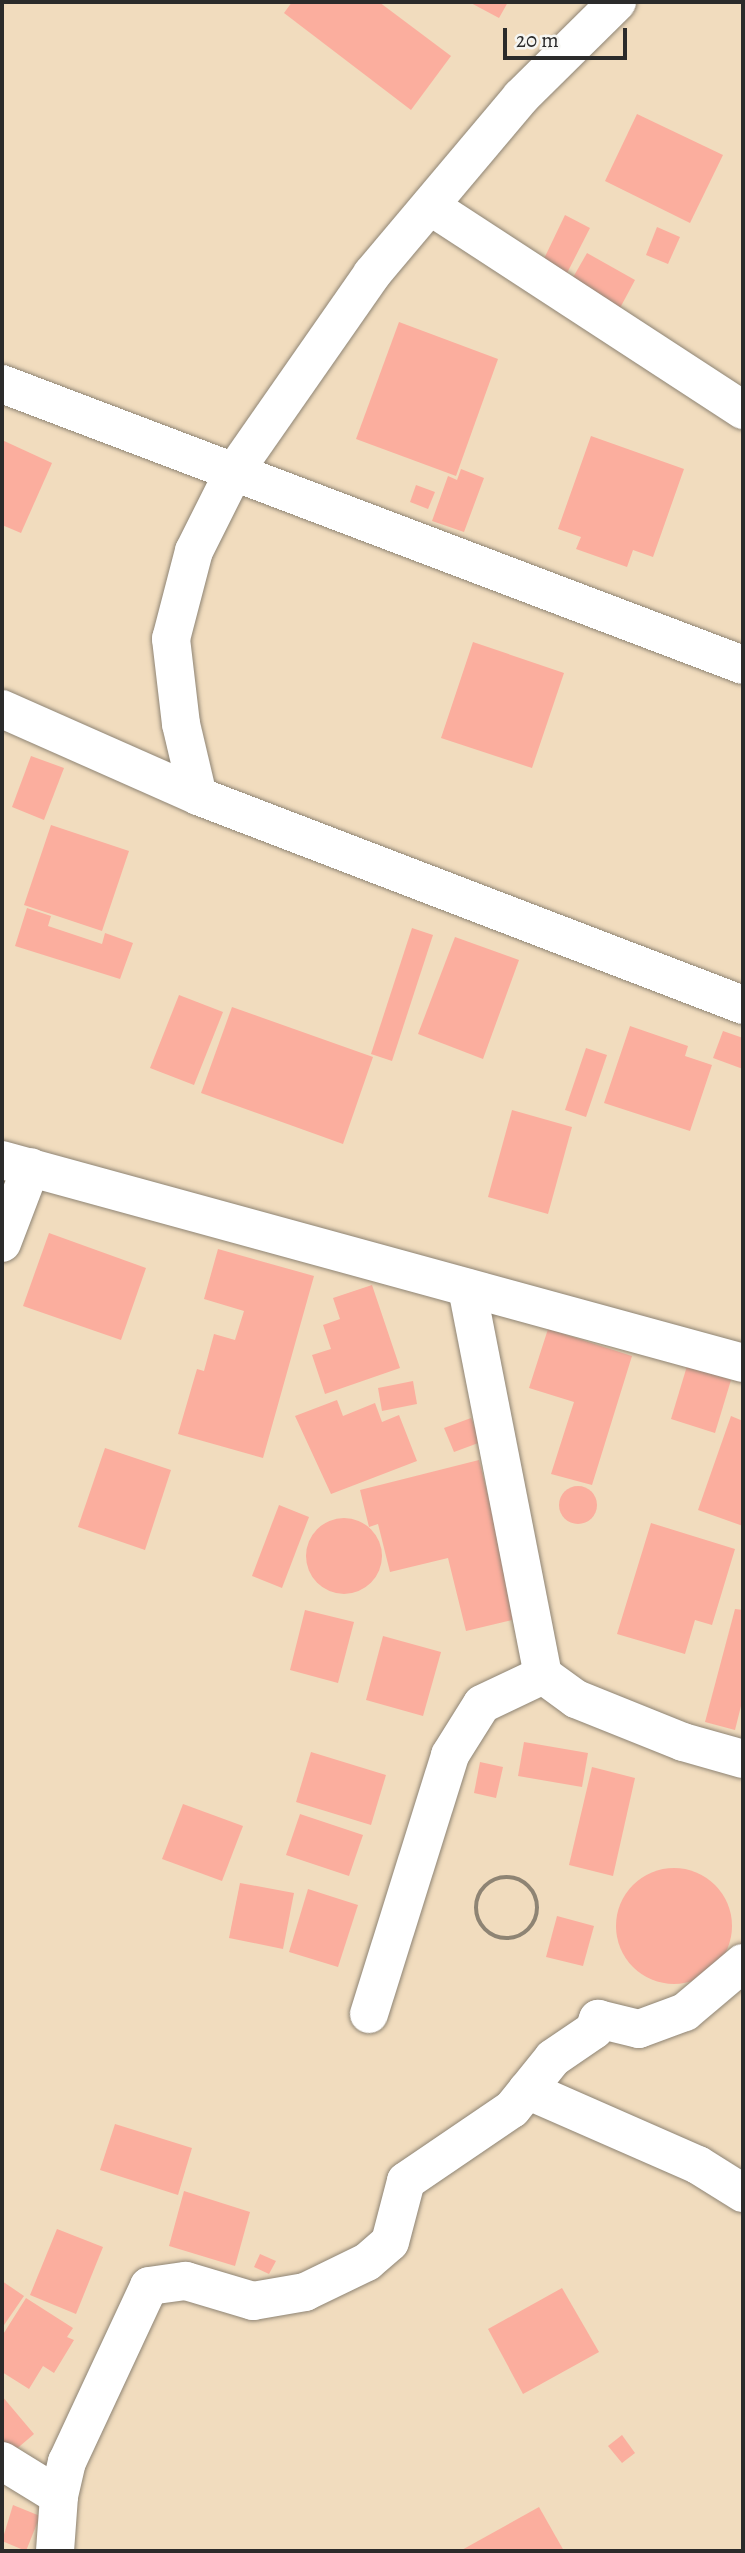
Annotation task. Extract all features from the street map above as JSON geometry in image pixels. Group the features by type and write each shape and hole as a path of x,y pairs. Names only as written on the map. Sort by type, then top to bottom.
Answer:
{"street":[{"path":"198,796 181,724 171,639 194,551 232,475 372,274 521,97 617,2"},
{"path":"430,206 743,410"},
{"path":"2,384 232,475 743,665"},
{"path":"2,709 198,796 743,1005"},
{"path":"2,1243 16,1163 743,1363"},
{"path":"467,1288 543,1675 576,1699 683,1742 743,1759"},
{"path":"369,2014 450,1755 482,1704 543,1675"},
{"path":"55,2551 59,2496 67,2462 149,2286 186,2281 253,2301 304,2292 366,2262 390,2242 405,2181 512,2109 553,2058 594,2030 598,2019 639,2029 685,2012 743,1963"},
{"path":"527,2090 698,2165 743,2193"},
{"path":"2,2461 59,2496"}],"path":[{"path":"511,1877 523,1882 538,1905 529,1931 503,1940 490,1934 475,1912 484,1886 511,1877"}],"building":[{"path":"292,2 379,2 451,56 411,110 284,13"},
{"path":"469,2 508,2 499,18"},
{"path":"637,114 723,155 690,223 605,181"},
{"path":"565,215 590,228 565,277 541,265"},
{"path":"657,227 680,237 668,264 646,255"},
{"path":"587,253 635,280 620,308 571,281"},
{"path":"399,322 498,359 456,476 356,439"},
{"path":"591,436 684,469 653,557 633,550 627,567 576,549 581,537 558,529"},
{"path":"2,440 52,463 21,533 2,525"},
{"path":"461,469 484,478 464,532 432,521 448,476 457,480"},
{"path":"416,485 435,492 428,509 410,502"},
{"path":"473,642 564,673 532,768 441,738"},
{"path":"31,756 64,768 44,820 12,807"},
{"path":"51,825 129,851 102,931 24,905"},
{"path":"27,908 51,916 48,926 102,944 105,933 133,943 120,979 15,946"},
{"path":"412,928 433,935 392,1061 371,1054"},
{"path":"455,937 519,960 483,1059 418,1034"},
{"path":"179,995 223,1012 194,1085 150,1068"},
{"path":"232,1007 373,1057 343,1144 201,1093"},
{"path":"630,1026 688,1046 685,1056 712,1065 690,1131 604,1103"},
{"path":"723,1031 743,1038 743,1069 713,1058"},
{"path":"586,1048 607,1055 586,1117 565,1110"},
{"path":"512,1110 572,1127 548,1214 488,1197"},
{"path":"49,1233 146,1268 121,1340 23,1306"},
{"path":"218,1249 314,1276 263,1458 178,1434 197,1369 204,1371 214,1334 235,1340 244,1311 204,1299"},
{"path":"372,1285 400,1368 325,1394 312,1355 331,1349 323,1325 340,1319 333,1298"},
{"path":"548,1329 632,1356 592,1485 551,1474 574,1402 529,1388"},
{"path":"687,1366 731,1380 715,1433 671,1419"},
{"path":"413,1381 417,1404 382,1411 378,1388"},
{"path":"337,1400 343,1416 375,1403 382,1422 399,1415 417,1461 331,1494 295,1416"},
{"path":"731,1416 743,1421 743,1526 698,1510"},
{"path":"471,1418 481,1442 454,1452 444,1428"},
{"path":"105,1448 171,1470 145,1550 78,1527"},
{"path":"479,1460 520,1618 466,1631 448,1558 390,1572 378,1524 369,1527 360,1490"},
{"path":"578,1486 592,1491 597,1505 592,1519 578,1524 564,1519 559,1505 564,1491"},
{"path":"279,1505 309,1517 282,1588 252,1576"},
{"path":"344,1518 359,1521 371,1529 379,1541 382,1556 379,1571 371,1583 359,1591 344,1594 329,1591 317,1583 309,1571 306,1556 309,1541 317,1529 329,1521"},
{"path":"651,1523 735,1549 712,1625 695,1620 685,1654 617,1634"},
{"path":"735,1609 743,1610 743,1698 735,1730 705,1722"},
{"path":"305,1610 354,1622 338,1683 290,1670"},
{"path":"383,1636 441,1652 423,1716 366,1700"},
{"path":"524,1742 588,1753 582,1787 518,1776"},
{"path":"311,1752 386,1775 371,1825 296,1802"},
{"path":"480,1762 503,1767 496,1798 474,1793"},
{"path":"592,1767 635,1778 613,1876 569,1865"},
{"path":"183,1804 243,1826 222,1881 162,1859"},
{"path":"300,1814 363,1835 349,1876 286,1855"},
{"path":"674,1868 696,1872 715,1885 728,1904 732,1926 728,1948 715,1967 696,1980 674,1984 652,1980 633,1967 620,1948 616,1926 620,1904 633,1885 652,1872"},
{"path":"240,1883 294,1893 283,1949 229,1938"},
{"path":"308,1889 358,1905 338,1967 289,1952"},
{"path":"557,1916 594,1926 583,1966 546,1957"},
{"path":"115,2124 192,2148 178,2195 100,2170"},
{"path":"184,2191 250,2212 235,2266 169,2246"},
{"path":"57,2229 103,2247 76,2314 30,2295"},
{"path":"260,2254 276,2261 269,2274 254,2267"},
{"path":"2,2281 24,2296 2,2328"},
{"path":"562,2288 599,2352 523,2394 488,2329"},
{"path":"26,2298 73,2328 67,2337 74,2340 54,2373 43,2366 29,2389 2,2372 2,2336"},
{"path":"2,2396 34,2434 13,2452 2,2439"},
{"path":"622,2435 635,2453 622,2463 608,2446"},
{"path":"13,2505 40,2516 26,2551 2,2541"},
{"path":"539,2507 564,2551 460,2551"}]}
